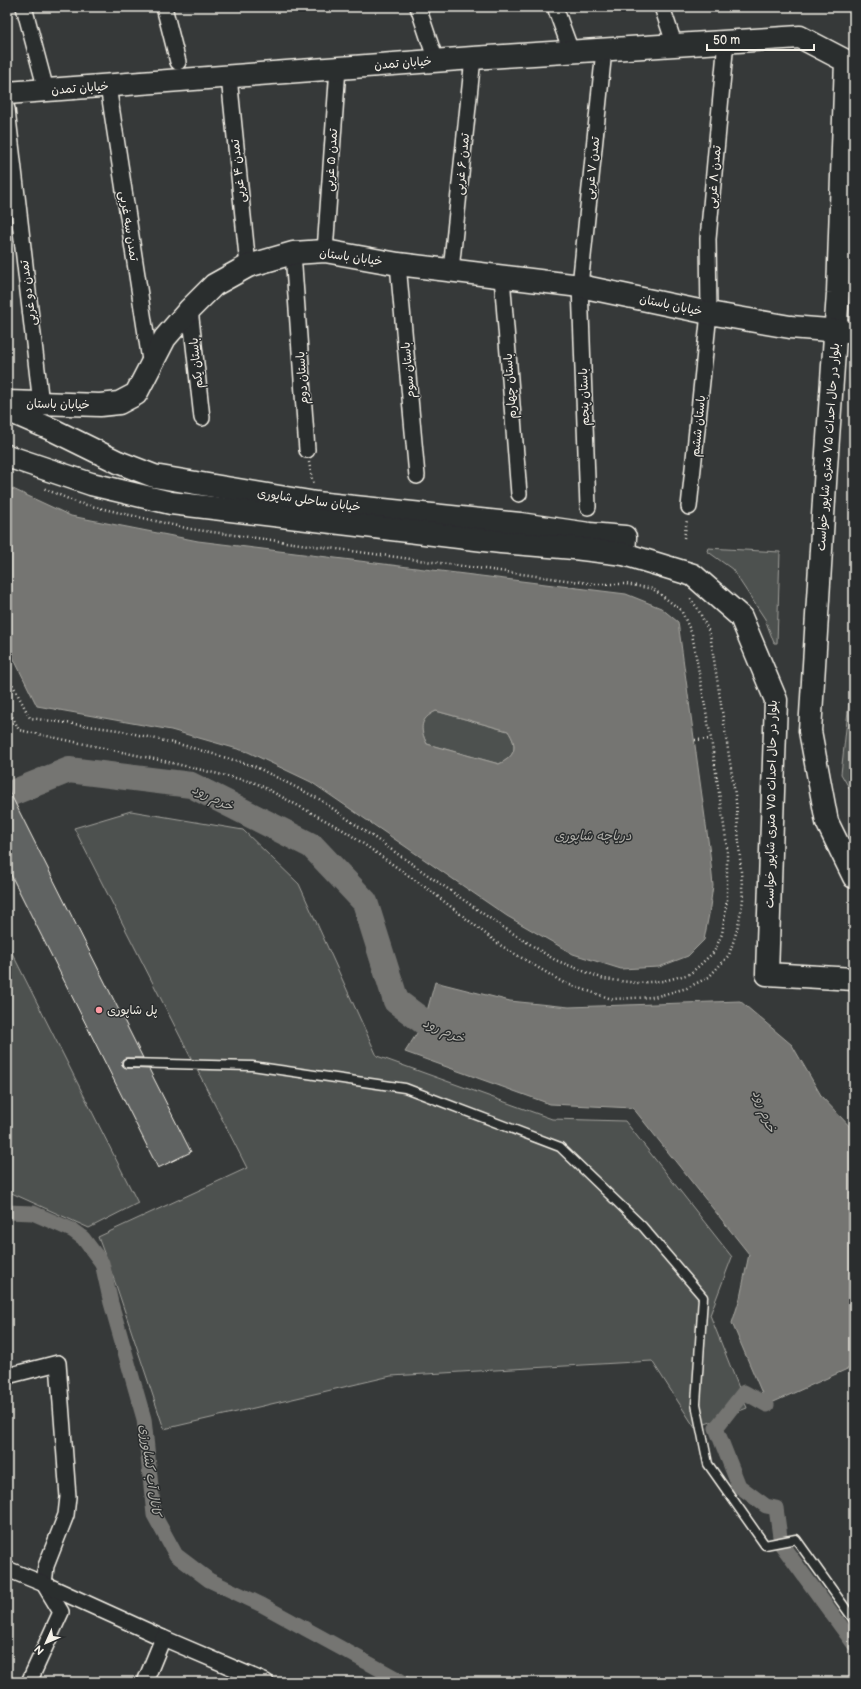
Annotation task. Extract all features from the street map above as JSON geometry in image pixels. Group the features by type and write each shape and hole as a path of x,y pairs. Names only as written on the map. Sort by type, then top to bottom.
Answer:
{"street":[{"path":"24,7 46,90"},
{"path":"164,7 178,62"},
{"path":"418,7 436,61"},
{"path":"555,7 570,52"},
{"path":"662,7 675,46"},
{"name":"خیابان تمدن","path":"7,93 473,58 675,46 800,36"},
{"name":"بلوار در حال احداث ۷۵ متری شاپور خواست","path":"800,36 846,61 845,331 826,467 810,731 827,822 854,876"},
{"name":"تمدن ۸ غربی","path":"709,313 708,240 726,41"},
{"name":"تمدن ۷ غربی","path":"580,286 604,50"},
{"name":"تمدن ۶ غربی","path":"451,270 473,58"},
{"name":"تمدن ۵ غربی","path":"325,251 338,68"},
{"name":"تمدن ۴ غربی","path":"229,77 248,266"},
{"name":"تمدن سه غربی","path":"108,86 151,367"},
{"name":"تمدن دو غربی","path":"7,109 41,404"},
{"name":"خیابان باستان","path":"7,402 100,405 119,403 136,394 165,338 190,309 214,285 248,266 293,253 325,251 398,264 502,278 580,286 709,313 790,327 845,331"},
{"name":"باستان دوم","path":"293,253 307,450"},
{"name":"باستان سوم","path":"398,264 417,476"},
{"name":"باستان چهارم","path":"502,278 519,494"},
{"name":"باستان پنجم","path":"580,286 588,507"},
{"name":"باستان یکم","path":"190,309 202,418"},
{"name":"باستان ششم","path":"689,508 709,313"},
{"name":"خیابان ساحلی شاپوری","path":"7,410 53,430 118,462 154,476 315,512"},
{"name":"خیابان ساحلی شاپوری","path":"7,456 91,484 171,503 315,512 624,546"},
{"name":"بلوار در حال احداث ۷۵ متری شاپور خواست","path":"624,546 693,575 740,617 776,700 767,974 854,979"},
{"path":"7,1376 58,1363 68,1497 64,1522 46,1566 44,1584 61,1612 29,1682"},
{"path":"7,1569 44,1584 259,1681"},
{"path":"144,1682 163,1638"}],"lane":[{"path":"127,1063 252,1066 405,1088 560,1147 643,1227 703,1297 696,1404 708,1464 765,1545 796,1538 854,1620"}],"path":[{"path":"307,450 315,512"},
{"path":"7,674 30,718 118,730 186,746 254,766 319,800 498,924 555,960 604,979 637,983 662,981 690,974 714,952 722,934 727,900 727,846 711,739 692,634 681,610 652,589 626,584 595,584 190,529 78,503"},
{"path":"684,538 689,508"},
{"path":"7,706 19,730 164,761 256,783 345,831 432,892 500,945 564,983 612,999 654,997 687,988 709,977 729,955 737,930 743,900 736,801 710,634 698,609 686,593"},
{"path":"695,740 711,739"}],"shaded area":[{"path":"708,548 780,552 777,643 774,643 765,619 732,569 707,551"},
{"path":"850,693 854,694 854,796 841,774"},
{"path":"436,711 508,731 514,746 512,754 509,758 499,764 427,744 422,729 422,724 426,717"},
{"path":"131,811 243,830 299,884 377,1056 552,1119 625,1121 732,1257 710,1315 747,1408 695,1428 652,1361 391,1376 164,1429 116,1285 98,1237 247,1168 74,828"},
{"path":"7,943 138,1203 89,1228 7,1191"}],"water":[{"name":"دریاچه شاپوری","path":"7,488 13,489 71,516 198,541 626,594 661,608 678,622 710,854 713,886 704,940 688,956 659,967 621,969 573,954 507,916 311,782 248,752 171,730 37,706 7,645","holes":["436,711 508,731 513,741 514,750 509,758 499,764 427,744 424,738 422,724 427,717"]},
{"path":"435,982 510,1001 569,1007 740,1001 792,1045 822,1097 854,1131 854,1366 767,1405 732,1323 740,1298 749,1254 633,1108 550,1104 405,1052 424,1022"}],"building":[{"name":"پل شاپوری","path":"7,787 143,1058 125,1058 122,1060 122,1065 127,1068 149,1069 191,1152 158,1168 7,867"}],"waterway":[{"name":"خرم رود","path":"7,795 69,770 191,785 312,846 365,902 396,1001 424,1022 456,1036"},
{"name":"کانال آب کشاورزی","path":"7,1212 33,1213 72,1230 83,1238 102,1263 111,1303 144,1419 154,1515 176,1555 209,1580 262,1605 403,1682"},
{"path":"767,1405 744,1392 716,1428 739,1486 766,1506 776,1508 781,1544 854,1644"}],"place":[{"name":"پل شاپوری","path":"99,1010"}]}
